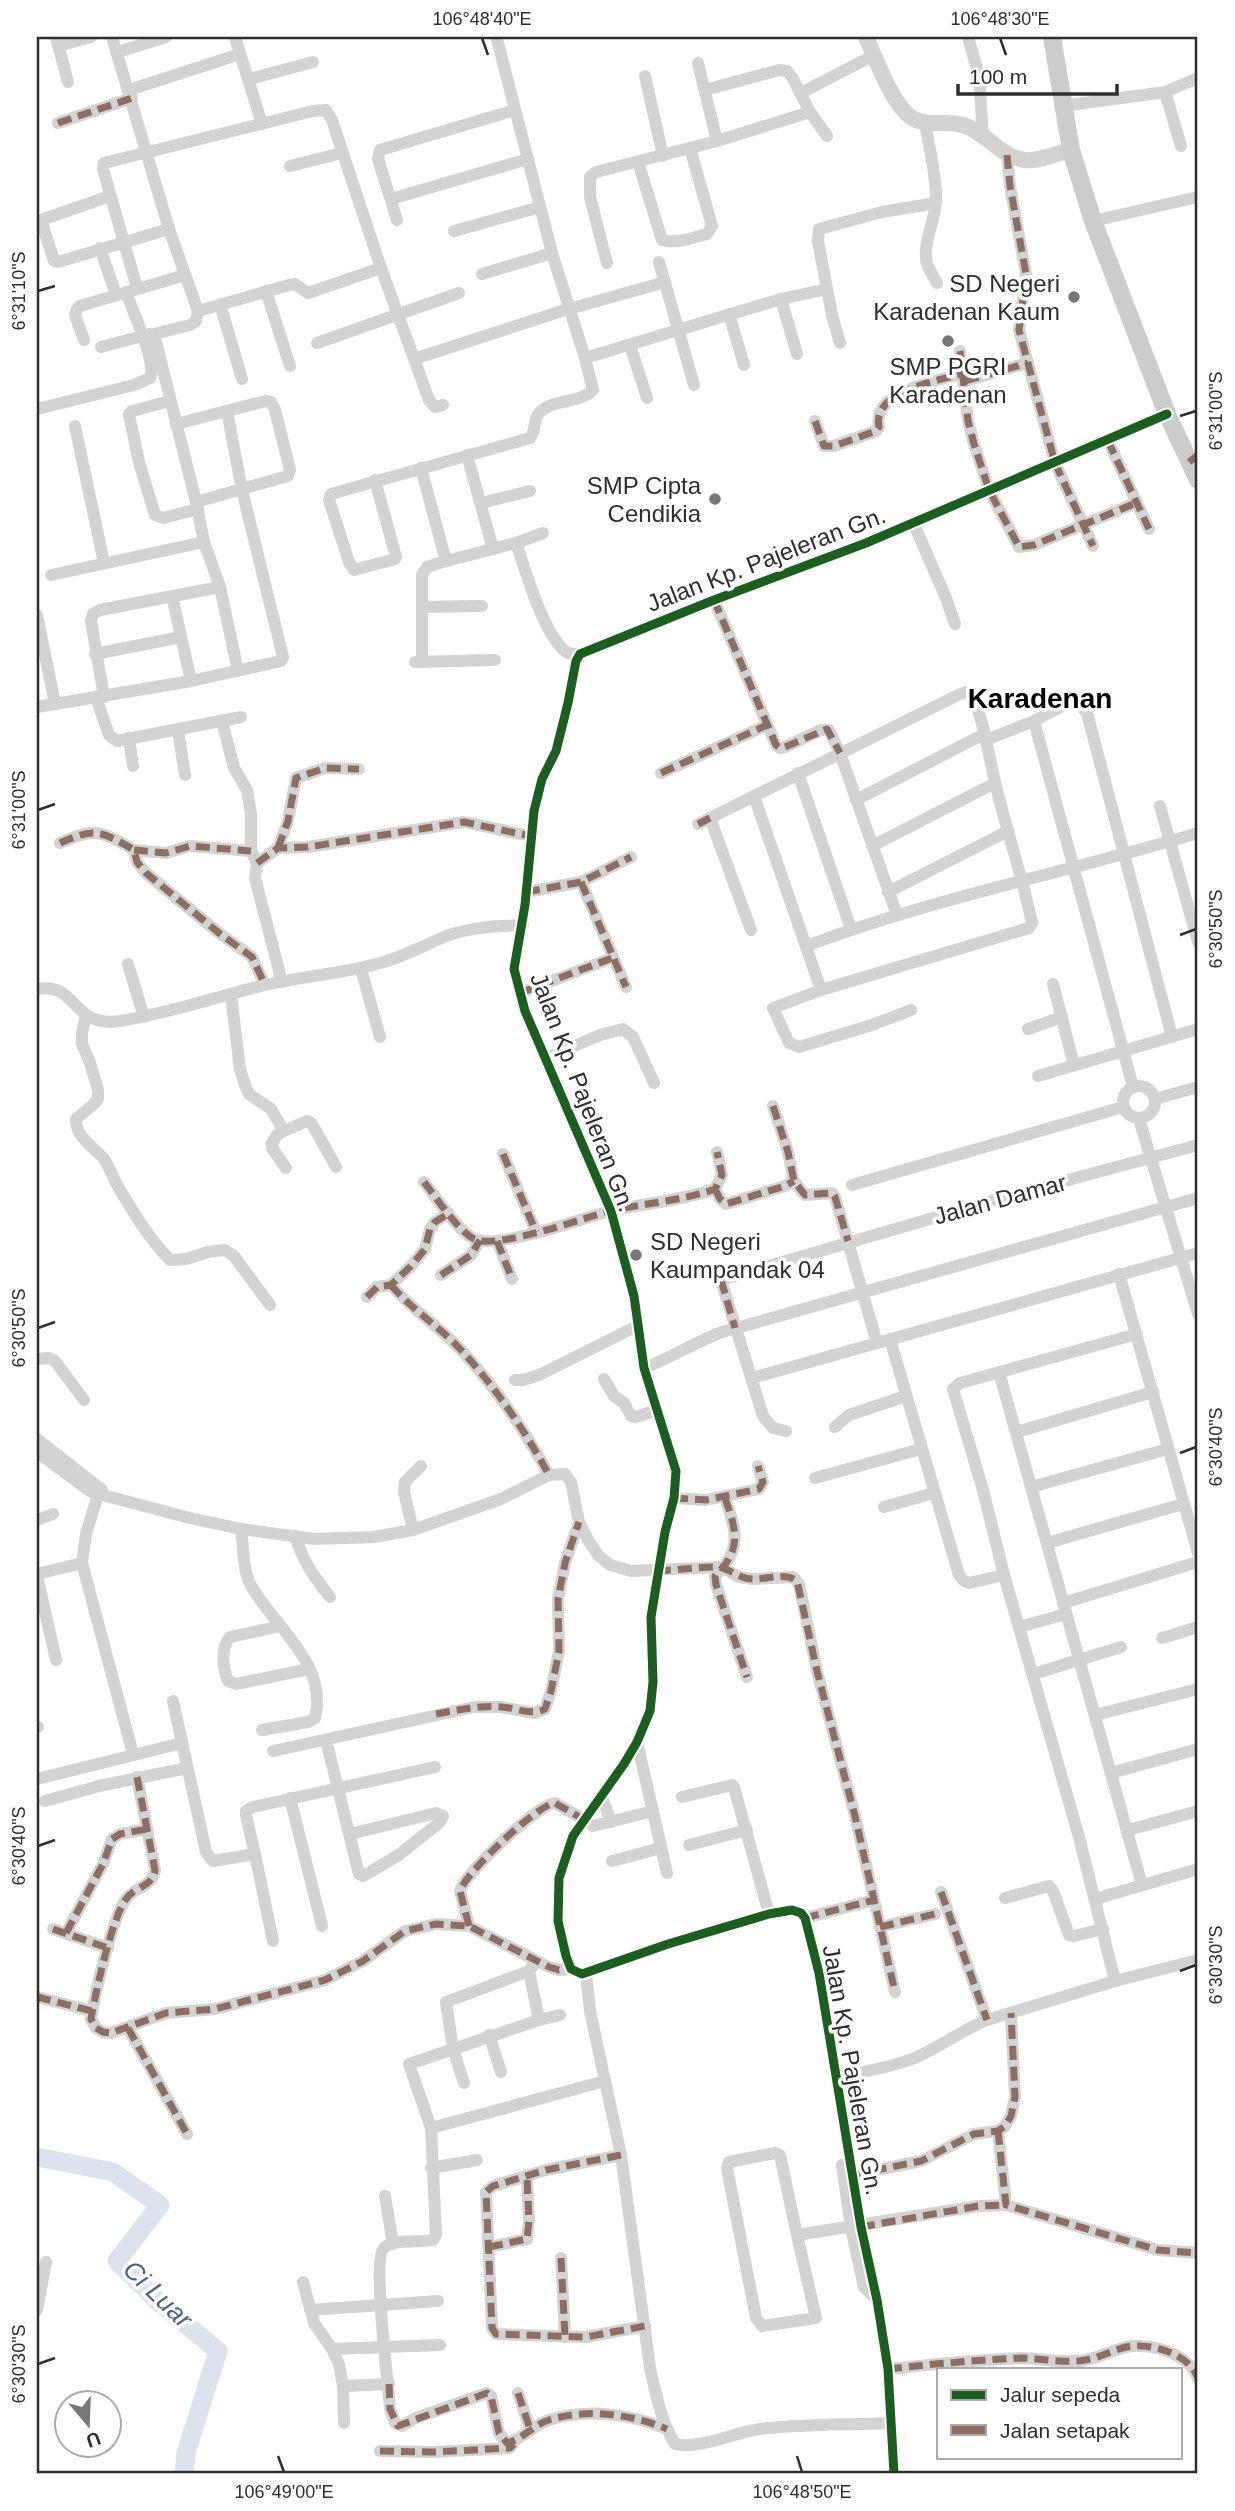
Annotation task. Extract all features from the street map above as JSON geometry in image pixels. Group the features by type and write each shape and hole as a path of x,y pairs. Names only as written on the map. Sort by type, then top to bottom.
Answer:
{"main road":[{"path":"1052,37 1071,150 1093,221 1167,414 1193,459 1198,480"}],"street":[{"path":"68,82 57,41 91,37"},
{"path":"101,347 190,325 196,321 198,311 169,229 112,37"},
{"path":"118,52 166,37"},
{"path":"234,37 262,124"},
{"path":"866,37 893,93 905,112 919,122 963,125 983,136 1007,155 1030,160 1071,150"},
{"path":"968,37 979,76 983,136"},
{"path":"376,480 396,556 394,559 354,570 329,498 331,494 376,480 530,438 541,410 591,393 593,386 552,253 496,38"},
{"path":"58,123 240,54"},
{"path":"801,93 874,55"},
{"path":"248,79 313,62"},
{"path":"698,63 717,141"},
{"path":"705,90 779,70 787,71 827,136"},
{"path":"645,76 663,156"},
{"path":"1062,106 1165,92 1198,78"},
{"path":"1165,92 1181,146"},
{"path":"126,292 124,241 103,169 104,163 326,110 332,120 381,268 432,405 443,405"},
{"path":"397,220 378,159 380,150 515,110"},
{"path":"607,263 590,197 590,177 596,172 717,141 810,112"},
{"path":"925,123 936,203 926,257 927,265 937,283"},
{"path":"638,162 662,240 666,242 690,239 707,234 712,226 690,148"},
{"path":"290,166 342,153"},
{"path":"1007,155 1026,274 1019,330 1055,463 1093,546"},
{"path":"391,199 528,159"},
{"path":"110,196 41,220 56,262 169,229"},
{"path":"1093,221 1198,197"},
{"path":"839,343 818,241 819,229 882,212 936,203"},
{"path":"454,231 540,207"},
{"path":"100,248 148,335 170,401 204,542 220,587 238,671"},
{"path":"482,274 552,253"},
{"path":"659,262 694,385"},
{"path":"198,311 295,285 307,293 381,268"},
{"path":"84,340 75,315 77,309 184,275"},
{"path":"414,359 665,282"},
{"path":"586,358 781,299 827,289"},
{"path":"266,291 290,366"},
{"path":"317,343 459,293"},
{"path":"781,299 797,354"},
{"path":"220,304 242,379"},
{"path":"729,314 744,365"},
{"path":"37,409 147,380 152,372 148,335"},
{"path":"630,345 647,398"},
{"path":"960,351 968,421 989,490 1019,547 1034,545 1136,503"},
{"path":"815,421 824,446 834,446 876,431 879,427 877,420 880,410 898,393 1028,363"},
{"path":"170,401 129,414 133,438 155,515 163,518 288,476 290,470 271,402 266,401 176,424"},
{"path":"37,707 191,681 279,662 283,657 242,490 227,411"},
{"name":"Jalan Kp. Pajeleran Gn.","path":"571,1969 558,1921 559,1878 573,1836 588,1823 637,1742 650,1711 653,1698 651,1617 657,1572 674,1498 676,1471 644,1368 630,1276 611,1211 572,1126 520,993 514,969 523,925 530,836 537,794 556,751 576,661 580,654 844,552 1167,414"},
{"path":"75,426 104,563"},
{"path":"1108,441 1149,528"},
{"path":"467,455 493,549"},
{"path":"421,468 446,561"},
{"path":"481,503 530,491"},
{"path":"913,522 942,586 955,624"},
{"path":"495,660 418,662 423,570 543,533"},
{"path":"51,575 204,542"},
{"path":"516,543 538,605 554,636 564,650 580,654"},
{"path":"220,587 100,610 93,614 90,621 100,698 111,738 117,741 241,717"},
{"path":"172,596 191,681"},
{"path":"714,600 776,745 780,748 827,729 840,753 897,915"},
{"path":"422,607 482,606"},
{"path":"37,615 55,704"},
{"path":"95,654 181,637"},
{"path":"751,930 704,821 966,692 972,695 985,737 1032,923 1029,928 821,989 773,1008 789,1044 799,1047 911,1010"},
{"path":"856,800 985,737 1034,721 1064,705 1077,702 1082,705 1087,713 1172,1037"},
{"path":"222,721 234,768 247,790 255,878 282,982"},
{"path":"1034,721 1133,1087"},
{"path":"661,772 766,725"},
{"path":"178,730 185,775"},
{"path":"129,738 133,766"},
{"path":"278,848 288,821 296,778 325,768 359,769"},
{"path":"798,773 851,929"},
{"path":"873,846 995,783"},
{"path":"754,796 821,989"},
{"path":"1160,806 1198,942"},
{"path":"60,843 78,835 102,832 134,850 155,854 190,846 254,857 278,848 308,847 464,822 530,836"},
{"path":"888,892 1008,831"},
{"path":"806,946 897,915 1198,833"},
{"path":"134,850 146,873 252,957 265,985"},
{"path":"526,892 581,882 631,857"},
{"path":"581,882 626,987"},
{"path":"37,989 49,987 59,990 86,1017 103,1023 144,1017 265,985 361,969 392,960 449,935 474,929 523,925"},
{"path":"520,993 612,958"},
{"path":"128,964 144,1017"},
{"path":"361,969 380,1037"},
{"path":"1053,984 1074,1065"},
{"path":"231,995 240,1069 245,1084 249,1094 271,1109 284,1131"},
{"path":"86,1017 82,1044 98,1090 95,1103 76,1119 79,1132 105,1161 122,1194 160,1250 170,1260 225,1250 234,1256 270,1305"},
{"path":"1028,1029 1062,1017"},
{"path":"546,1058 600,1035 623,1029 633,1037 654,1083"},
{"path":"1038,1076 1198,1029"},
{"path":"1139,1119 1152,1113 1155,1099 1149,1089 1133,1087 1126,1091 1123,1107 1126,1113 1139,1119 1198,1314"},
{"path":"1155,1099 1198,1087"},
{"path":"773,1106 794,1181 805,1195 832,1193 835,1197 862,1291 906,1396 959,1574 969,1583 1004,1575"},
{"path":"852,1185 1123,1107"},
{"path":"286,1168 272,1148 272,1143 277,1135 307,1121 312,1124 336,1167"},
{"name":"Jalan Damar","path":"735,1328 721,1280 848,1241 1198,1144"},
{"path":"424,1182 473,1238 496,1241 611,1211 693,1197 715,1189 722,1175 717,1152"},
{"path":"503,1154 536,1232"},
{"path":"715,1189 726,1204 794,1181"},
{"path":"644,1368 670,1359 702,1340 735,1328 1198,1198"},
{"path":"367,1297 377,1287 391,1285 425,1249 430,1229 435,1222 449,1213"},
{"path":"441,1275 471,1255 480,1240"},
{"path":"496,1241 512,1279"},
{"path":"752,1378 1198,1253"},
{"path":"1119,1274 1198,1553"},
{"path":"391,1285 405,1301 462,1351 527,1436 549,1475"},
{"path":"515,1380 539,1376 637,1326"},
{"path":"735,1328 767,1423 773,1428 786,1431"},
{"path":"1115,1981 983,1490 953,1393 954,1386 960,1383 1137,1334"},
{"path":"37,1359 49,1358 55,1361 84,1400"},
{"path":"999,1372 1142,1885"},
{"path":"604,1379 614,1396 625,1404 631,1416 657,1410"},
{"path":"1017,1432 1153,1392"},
{"path":"835,1427 849,1415 906,1396"},
{"path":"37,1438 102,1492"},
{"path":"816,1478 921,1449"},
{"path":"1031,1487 1168,1449"},
{"path":"37,1452 85,1489 241,1529 330,1539 374,1537 413,1530 501,1499 557,1473 569,1478 579,1522 598,1555 610,1565 631,1571 657,1572 722,1567 739,1577 753,1579 793,1577 797,1581 817,1671 855,1816 895,1992"},
{"path":"413,1530 404,1492 405,1482 421,1466"},
{"path":"674,1498 725,1498 762,1486 758,1466"},
{"path":"102,1492 86,1534 82,1563 133,1754"},
{"path":"884,1507 934,1493"},
{"path":"725,1498 735,1536 729,1560 715,1576 716,1585 747,1677"},
{"path":"1047,1543 1183,1504"},
{"path":"37,1520 53,1514"},
{"path":"274,1751 474,1707 501,1707 534,1713 545,1709 559,1651 558,1599 565,1563 579,1522"},
{"path":"241,1529 247,1578 309,1669 316,1694 315,1718 308,1722 262,1730"},
{"path":"295,1536 309,1570 330,1597"},
{"path":"1019,1627 1065,1608 1198,1562"},
{"path":"56,1660 42,1624 37,1575 82,1563"},
{"path":"281,1626 230,1637 224,1648 228,1681 236,1684 309,1669"},
{"path":"1162,1638 1198,1627"},
{"path":"1033,1674 1121,1647"},
{"path":"1095,1715 1198,1689"},
{"path":"173,1701 208,1856 216,1862 255,1853"},
{"path":"326,1740 359,1874 363,1875 400,1854 439,1823 443,1816 436,1813 350,1834"},
{"path":"637,1742 667,1873"},
{"path":"37,1779 182,1743"},
{"path":"1111,1773 1198,1749"},
{"path":"274,1941 246,1811 290,1798 435,1767"},
{"path":"45,1801 137,1777 187,1768"},
{"path":"137,1777 154,1876 152,1881 126,1899 108,1948 92,2011 92,2024 103,2032 111,2033 166,2012 215,2009 325,1980 363,1961 405,1931 436,1924 468,1926 532,1966 586,1973 590,2011 621,2155 650,2368 657,2399 675,2444 684,2446 758,2430 891,2423"},
{"path":"682,1797 732,1785 734,1787 769,1914"},
{"path":"290,1798 322,1926"},
{"path":"604,1800 611,1822"},
{"path":"468,1926 460,1891 464,1882 489,1854 536,1812 555,1803 588,1823 611,1822 653,1811"},
{"path":"1128,1830 1198,1811"},
{"path":"66,1933 103,1864 112,1839 120,1834 147,1829"},
{"path":"690,1845 747,1830"},
{"path":"612,1861 661,1848"},
{"path":"1095,1899 1198,1869"},
{"path":"1005,1898 1049,1886 1069,1935 1103,1929"},
{"path":"942,1892 987,2020"},
{"path":"805,1918 874,1900"},
{"name":"Jalan Kp. Pajeleran Gn.","path":"586,1973 668,1944 769,1914 792,1910 801,1913 805,1918 819,1973 852,2175 856,2227 877,2301 888,2368 894,2474"},
{"path":"880,1927 935,1914"},
{"path":"53,1929 108,1948"},
{"path":"836,2077 908,2060 968,2027 1011,2012 1198,1960"},
{"path":"532,1966 539,2020"},
{"path":"464,2083 453,2049 446,2002 532,1966"},
{"path":"37,1997 92,2011"},
{"path":"852,2175 921,2161 974,2134 998,2131 1005,2126 1012,2116 1015,2097 1011,2012"},
{"path":"560,2015 489,2035 409,2064 431,2128 436,2235 433,2240 393,2244 381,2251 381,2305 390,2409 398,2426 487,2393 491,2396 502,2438 507,2443 548,2420 602,2414 651,2423 667,2429"},
{"path":"128,2028 187,2134"},
{"path":"489,2035 501,2072"},
{"path":"431,2128 605,2081"},
{"path":"998,2131 1006,2205"},
{"path":"846,2141 840,2151 856,2227"},
{"path":"775,2153 780,2155 797,2235 816,2318 761,2325 756,2318 728,2163 775,2153"},
{"path":"621,2155 546,2170 493,2186 486,2192 493,2331 496,2334 586,2337 645,2326"},
{"path":"431,2168 477,2160"},
{"path":"489,2248 527,2239 527,2176"},
{"path":"385,2196 393,2244"},
{"path":"797,2235 978,2206 1006,2205 1158,2250 1198,2253"},
{"path":"561,2258 565,2337"},
{"path":"37,2310 46,2262"},
{"path":"303,2282 318,2331 332,2349 339,2364 344,2386 344,2423"},
{"path":"310,2310 438,2301"},
{"path":"332,2349 440,2345"},
{"path":"888,2368 1002,2359 1085,2360 1131,2345 1146,2346 1176,2355 1191,2364 1198,2378"},
{"path":"344,2386 389,2384"},
{"path":"518,2393 530,2429"},
{"path":"380,2451 433,2452 510,2448 514,2441"}],"waterway":[{"name":"Ci Luar","path":"37,2157 113,2172 160,2205 117,2261 159,2302 218,2351 186,2453 184,2474"}],"marked path":[{"path":"58,123 132,98"},
{"path":"1007,155 1026,274 1019,330 1055,463 1093,546"},
{"path":"960,351 968,421 974,444 989,490 1019,547 1034,545 1136,503"},
{"path":"965,381 1028,363"},
{"path":"815,421 824,446 834,446 876,431 879,427 879,415 885,404 896,396 924,384 964,373"},
{"path":"1108,441 1149,529"},
{"path":"1189,462 1198,455"},
{"path":"714,600 776,745 785,747 827,729 840,753"},
{"path":"661,773 767,725"},
{"path":"278,848 288,821 296,778 325,768 359,769"},
{"path":"698,824 710,818"},
{"path":"257,863 278,848 308,847 464,822 530,836"},
{"path":"60,843 82,835 98,833 134,850 137,862 146,873 252,957 265,985"},
{"path":"134,850 166,853 190,846 251,851"},
{"path":"526,892 581,882 631,857"},
{"path":"581,882 626,987"},
{"path":"520,993 612,958"},
{"path":"773,1106 794,1181 805,1195 832,1193 848,1241"},
{"path":"424,1182 467,1235 485,1241 501,1240 540,1232 610,1211 715,1189 722,1175 717,1152"},
{"path":"503,1154 536,1232"},
{"path":"715,1189 726,1204 794,1181"},
{"path":"367,1297 377,1287 391,1285 411,1266 425,1249 430,1229 435,1222 449,1213"},
{"path":"441,1275 471,1255 480,1240"},
{"path":"497,1241 512,1279"},
{"path":"721,1280 735,1328"},
{"path":"391,1285 475,1365 509,1410 549,1475"},
{"path":"674,1498 706,1500 759,1489 763,1482 758,1466"},
{"path":"725,1498 735,1535 733,1551 715,1576 716,1585 747,1677"},
{"path":"436,1714 486,1707 529,1712 545,1709 559,1651 558,1599 565,1563 579,1522"},
{"path":"657,1571 718,1567 748,1579 782,1576 797,1581 895,1992"},
{"path":"137,1777 155,1870 147,1884 126,1899 110,1939 91,2019 96,2028 103,2032 111,2033 166,2013 215,2009 325,1980 363,1961 405,1931 436,1924 469,1926 549,1967 571,1969"},
{"path":"469,1926 460,1891 475,1870 503,1841 546,1806 555,1803 583,1819"},
{"path":"66,1933 103,1864 112,1839 120,1834 147,1829"},
{"path":"941,1892 987,2020"},
{"path":"805,1918 874,1900"},
{"path":"880,1927 935,1914"},
{"path":"53,1929 108,1948"},
{"path":"37,1997 92,2011"},
{"path":"852,2175 921,2161 974,2134 998,2131 1005,2126 1011,2116 1015,2097 1011,2013"},
{"path":"128,2028 187,2134"},
{"path":"998,2131 1006,2205 1158,2250 1198,2253"},
{"path":"621,2155 546,2170 493,2186 486,2192 492,2328 496,2334 586,2337 645,2326"},
{"path":"489,2247 527,2239 527,2176"},
{"path":"861,2227 978,2206 1006,2205"},
{"path":"561,2258 565,2337"},
{"path":"888,2369 1021,2358 1077,2361 1127,2347 1141,2346 1175,2354 1189,2364 1198,2378"},
{"path":"389,2384 390,2409 398,2426 487,2393 491,2396 499,2433 507,2443 543,2422 579,2414 624,2416 667,2429"},
{"path":"518,2393 530,2429"},
{"path":"380,2451 433,2452 510,2448 514,2444"}],"cycle path":[{"path":"894,2474 888,2369 877,2300 861,2227 819,1973 805,1918 801,1913 792,1910 769,1914 668,1944 582,1974 571,1969 558,1921 559,1878 573,1836 624,1764 650,1711 653,1682 651,1617 665,1532 674,1498 676,1471 644,1368 634,1296 611,1211 525,1011 514,969 525,905 534,811 542,779 556,751 576,661 580,654 866,543 1167,414"}],"place":[{"name":"SD Negeri Karadenan Kaum","path":"1074,297"},
{"name":"SMP PGRI Karadenan","path":"948,341"},
{"name":"SMP Cipta Cendikia","path":"715,499"},
{"name":"SD Negeri Kaumpandak 04","path":"636,1255"}],"district":[{"name":"Karadenan","path":"1040,698"}]}
